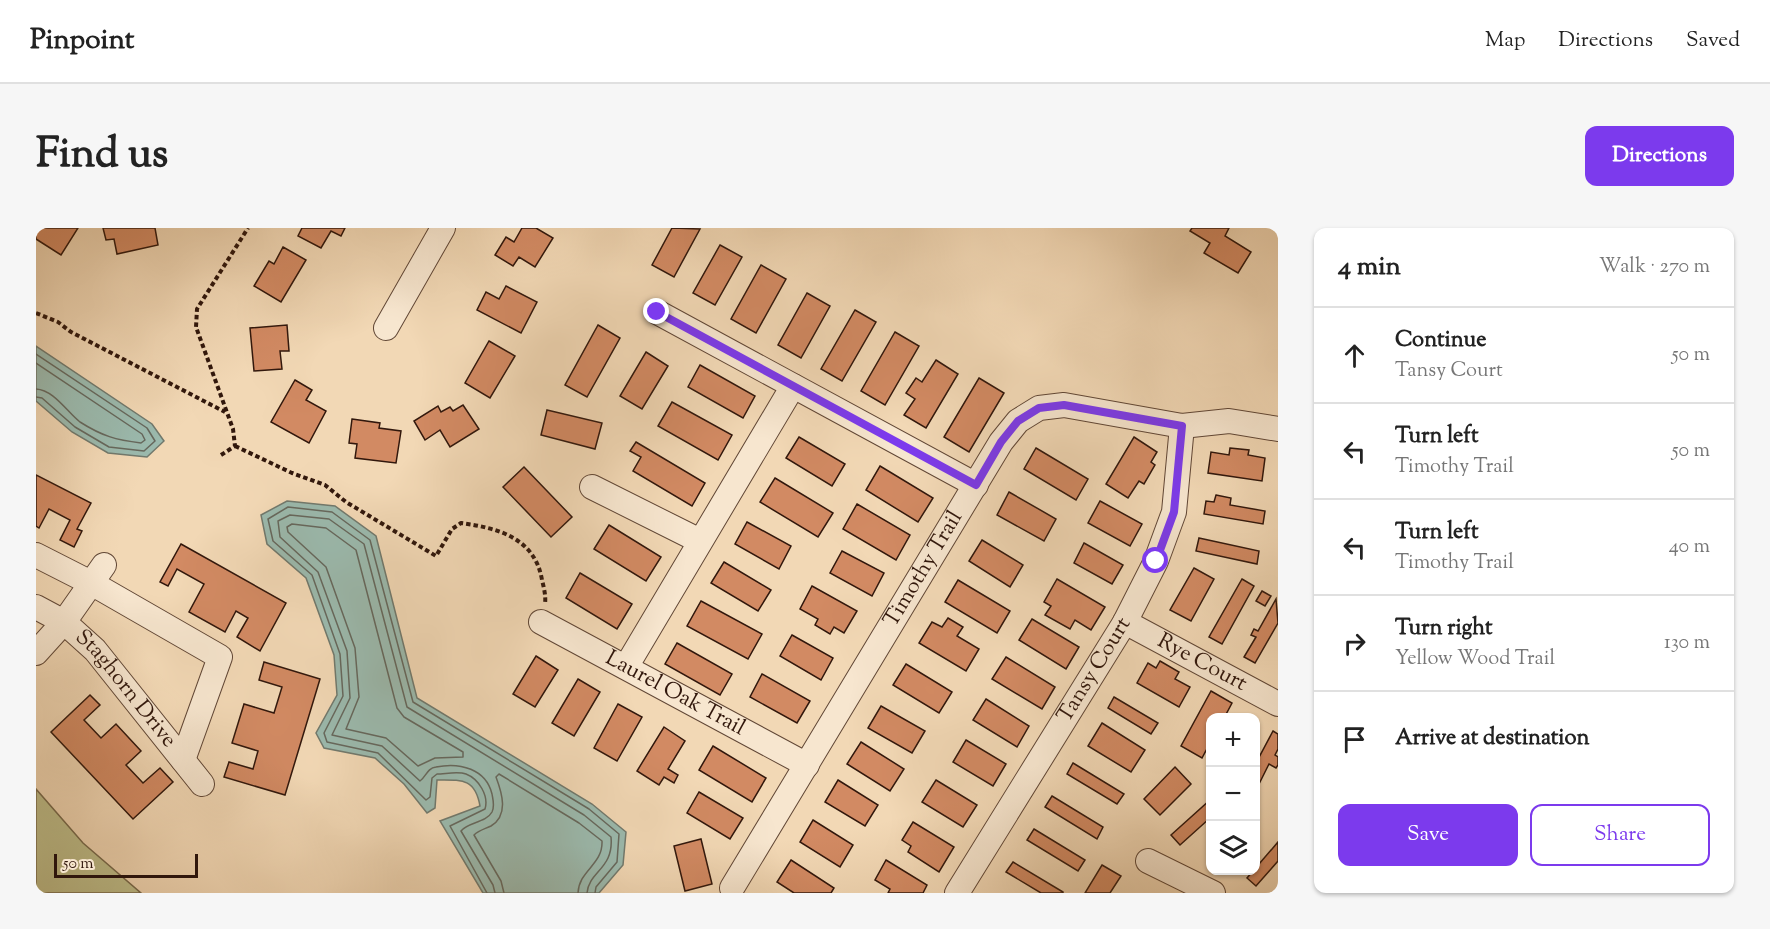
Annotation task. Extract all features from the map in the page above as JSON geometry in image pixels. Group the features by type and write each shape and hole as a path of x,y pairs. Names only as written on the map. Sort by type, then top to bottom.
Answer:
{"street":[{"path":"386,328 443,228"},
{"path":"657,312 976,485"},
{"path":"626,667 793,386"},
{"name":"Timothy Trail","path":"732,888 1001,442 1018,421 1039,408 1064,405 1182,426 1229,421 1278,429"},
{"name":"Tansy Court","path":"957,893 1125,622 1156,561 1174,512 1182,426"},
{"path":"592,487 699,541"},
{"name":"Staghorn Drive","path":"36,555 98,574 220,657 183,760"},
{"name":"Staghorn Drive","path":"36,652 64,622 98,574"},
{"name":"Staghorn Drive","path":"36,607 64,622 95,650 202,784"},
{"name":"Laurel Oak Trail","path":"541,622 807,765"},
{"name":"Rye Court","path":"1125,622 1278,704"},
{"path":"1148,861 1213,893"}],"path":[{"path":"235,446 233,429 196,327 198,309 248,228"},
{"path":"36,313 58,322 71,332 226,412"},
{"path":"221,455 235,446"},
{"path":"235,446 292,473 325,485 346,502 436,556 452,529 461,523 491,527 514,536 532,552 541,573 546,598 541,622"}],"green space":[{"path":"36,789 83,843 141,893 36,893"}],"water":[{"path":"36,346 152,424 164,441 147,457 108,453 72,432 36,401"},
{"path":"287,501 335,506 376,536 417,698 592,804 626,832 623,865 599,893 483,893 440,821 480,806 471,785 454,780 437,780 435,808 427,813 404,784 375,758 324,748 316,733 337,695 334,655 306,578 267,544 261,515"}],"building":[{"path":"36,228 78,228 61,255 36,239"},
{"path":"103,228 155,228 158,245 117,254 114,239 106,240"},
{"path":"302,228 345,228 341,236 331,231 321,248 298,236"},
{"path":"522,228 536,228 553,238 535,267 519,257 513,266 495,255 506,237 514,242"},
{"path":"672,228 700,229 674,277 652,265"},
{"path":"1192,228 1229,228 1225,236 1251,252 1238,273 1204,253 1210,243 1190,231"},
{"path":"720,245 742,257 715,305 693,293"},
{"path":"283,247 306,260 281,302 254,286 269,261 274,264"},
{"path":"761,265 786,279 756,333 731,319"},
{"path":"506,286 537,302 521,333 477,310 486,292 499,299"},
{"path":"807,293 830,306 801,358 778,345"},
{"path":"855,310 876,322 842,381 821,369"},
{"path":"287,325 289,351 280,351 282,369 254,371 250,328"},
{"path":"598,325 620,338 587,397 565,385"},
{"path":"895,332 919,346 885,405 861,391"},
{"path":"489,341 515,356 490,398 465,383"},
{"path":"646,352 668,366 642,409 620,396"},
{"path":"936,360 958,374 926,428 904,415 915,399 906,393 916,378 922,382"},
{"path":"700,365 755,396 743,418 688,387"},
{"path":"979,378 1004,393 969,452 944,437"},
{"path":"295,380 312,390 306,400 326,411 309,443 271,422"},
{"path":"672,402 732,435 718,460 658,426"},
{"path":"463,405 479,429 450,447 440,430 425,440 414,421 438,406 441,412 450,407 453,411"},
{"path":"547,410 602,423 595,449 541,435"},
{"path":"352,419 380,423 379,428 401,431 396,463 355,458 357,444 349,443"},
{"path":"799,437 845,464 832,486 786,458"},
{"path":"1134,437 1157,452 1151,462 1155,465 1144,484 1139,481 1128,498 1106,484"},
{"path":"636,442 705,483 692,506 633,471 641,457 630,451"},
{"path":"1036,448 1088,479 1076,500 1024,469"},
{"path":"1230,448 1249,450 1248,455 1265,458 1262,481 1208,473 1211,452 1229,455"},
{"path":"880,466 933,498 918,522 866,490"},
{"path":"524,467 572,517 551,537 503,487"},
{"path":"36,475 91,503 77,529 82,531 74,547 60,540 70,520 49,509 39,528 36,526"},
{"path":"775,478 833,513 818,537 760,502"},
{"path":"1009,492 1056,519 1044,541 997,515"},
{"path":"1216,495 1231,498 1230,505 1265,511 1263,524 1204,514 1206,501 1214,502"},
{"path":"1100,501 1142,524 1130,546 1088,523"},
{"path":"857,504 910,535 896,560 843,529"},
{"path":"747,522 791,546 779,569 735,544"},
{"path":"609,525 661,557 646,581 594,549"},
{"path":"1199,538 1259,551 1257,564 1196,551"},
{"path":"982,540 1023,565 1010,587 969,561"},
{"path":"1084,543 1123,565 1112,584 1074,563"},
{"path":"181,544 286,603 260,651 237,637 248,618 236,611 225,632 189,612 204,584 177,569 168,586 160,582"},
{"path":"842,551 884,573 872,596 830,573"},
{"path":"724,562 771,590 758,611 711,583"},
{"path":"1194,568 1214,579 1191,621 1170,610"},
{"path":"580,573 632,604 617,629 566,598"},
{"path":"1057,579 1105,607 1091,630 1075,620 1070,629 1045,615 1051,606 1044,602"},
{"path":"1242,579 1254,586 1222,644 1209,637"},
{"path":"958,580 1010,611 997,633 945,602"},
{"path":"812,586 857,611 844,633 834,627 830,634 815,625 818,619 800,609"},
{"path":"1262,591 1271,596 1265,606 1256,601"},
{"path":"1276,599 1278,623 1255,663 1244,657 1256,637 1251,635 1254,629 1258,631"},
{"path":"701,601 762,634 748,659 687,626"},
{"path":"948,618 963,627 957,636 979,649 966,671 919,643 932,622 942,627"},
{"path":"1032,619 1079,647 1066,669 1019,640"},
{"path":"792,635 833,658 821,680 780,656"},
{"path":"677,643 732,674 720,695 665,664"},
{"path":"536,656 558,670 535,707 513,694"},
{"path":"1006,657 1055,687 1042,709 992,679"},
{"path":"1160,661 1179,672 1175,679 1190,687 1179,707 1137,683 1148,663 1156,668"},
{"path":"264,662 320,679 285,795 224,777 229,762 253,769 258,751 232,743 244,704 274,713 282,687 259,680"},
{"path":"906,664 952,692 939,713 893,685"},
{"path":"762,674 810,701 797,723 750,697"},
{"path":"578,679 600,692 574,736 552,723"},
{"path":"1211,691 1232,703 1227,713 1206,713 1206,750 1202,758 1181,746"},
{"path":"90,695 100,705 84,720 101,738 116,724 141,751 126,765 143,783 160,768 173,782 133,819 51,732"},
{"path":"1114,697 1158,723 1151,734 1108,708"},
{"path":"986,699 1029,726 1017,747 973,720"},
{"path":"618,704 642,717 617,761 594,748"},
{"path":"881,706 925,731 912,753 868,728"},
{"path":"1102,723 1145,750 1131,772 1088,746"},
{"path":"664,727 685,741 668,769 678,775 674,783 664,777 659,785 637,771"},
{"path":"1273,731 1278,734 1278,749 1275,755 1278,757 1278,765 1276,768 1269,764 1260,782 1260,755"},
{"path":"966,740 1006,764 993,786 953,762"},
{"path":"861,742 904,769 890,791 847,764"},
{"path":"713,746 766,778 752,802 699,770"},
{"path":"1073,763 1124,794 1117,804 1067,774"},
{"path":"1175,767 1191,784 1160,815 1144,799"},
{"path":"838,780 878,805 865,826 825,802"},
{"path":"936,780 977,805 963,827 922,802"},
{"path":"699,792 743,818 730,839 687,813"},
{"path":"1052,796 1103,827 1097,839 1045,807"},
{"path":"1206,804 1206,822 1180,845 1171,835"},
{"path":"813,820 853,845 840,867 800,842"},
{"path":"913,822 954,847 939,872 908,852 911,846 902,840"},
{"path":"1034,829 1085,860 1078,871 1027,840"},
{"path":"701,839 712,884 685,891 674,846"},
{"path":"1278,842 1278,861 1256,886 1247,878 1250,875 1260,875 1260,863"},
{"path":"791,860 834,888 831,893 794,893 777,882"},
{"path":"886,860 927,885 923,893 888,893 890,889 875,880"},
{"path":"1013,862 1063,893 1041,893 1006,872"},
{"path":"1102,865 1121,876 1110,893 1085,893"}],"route":[{"path":"657,312 976,485 1001,442 1018,421 1039,408 1064,405 1182,426 1174,512 1156,561"}]}
